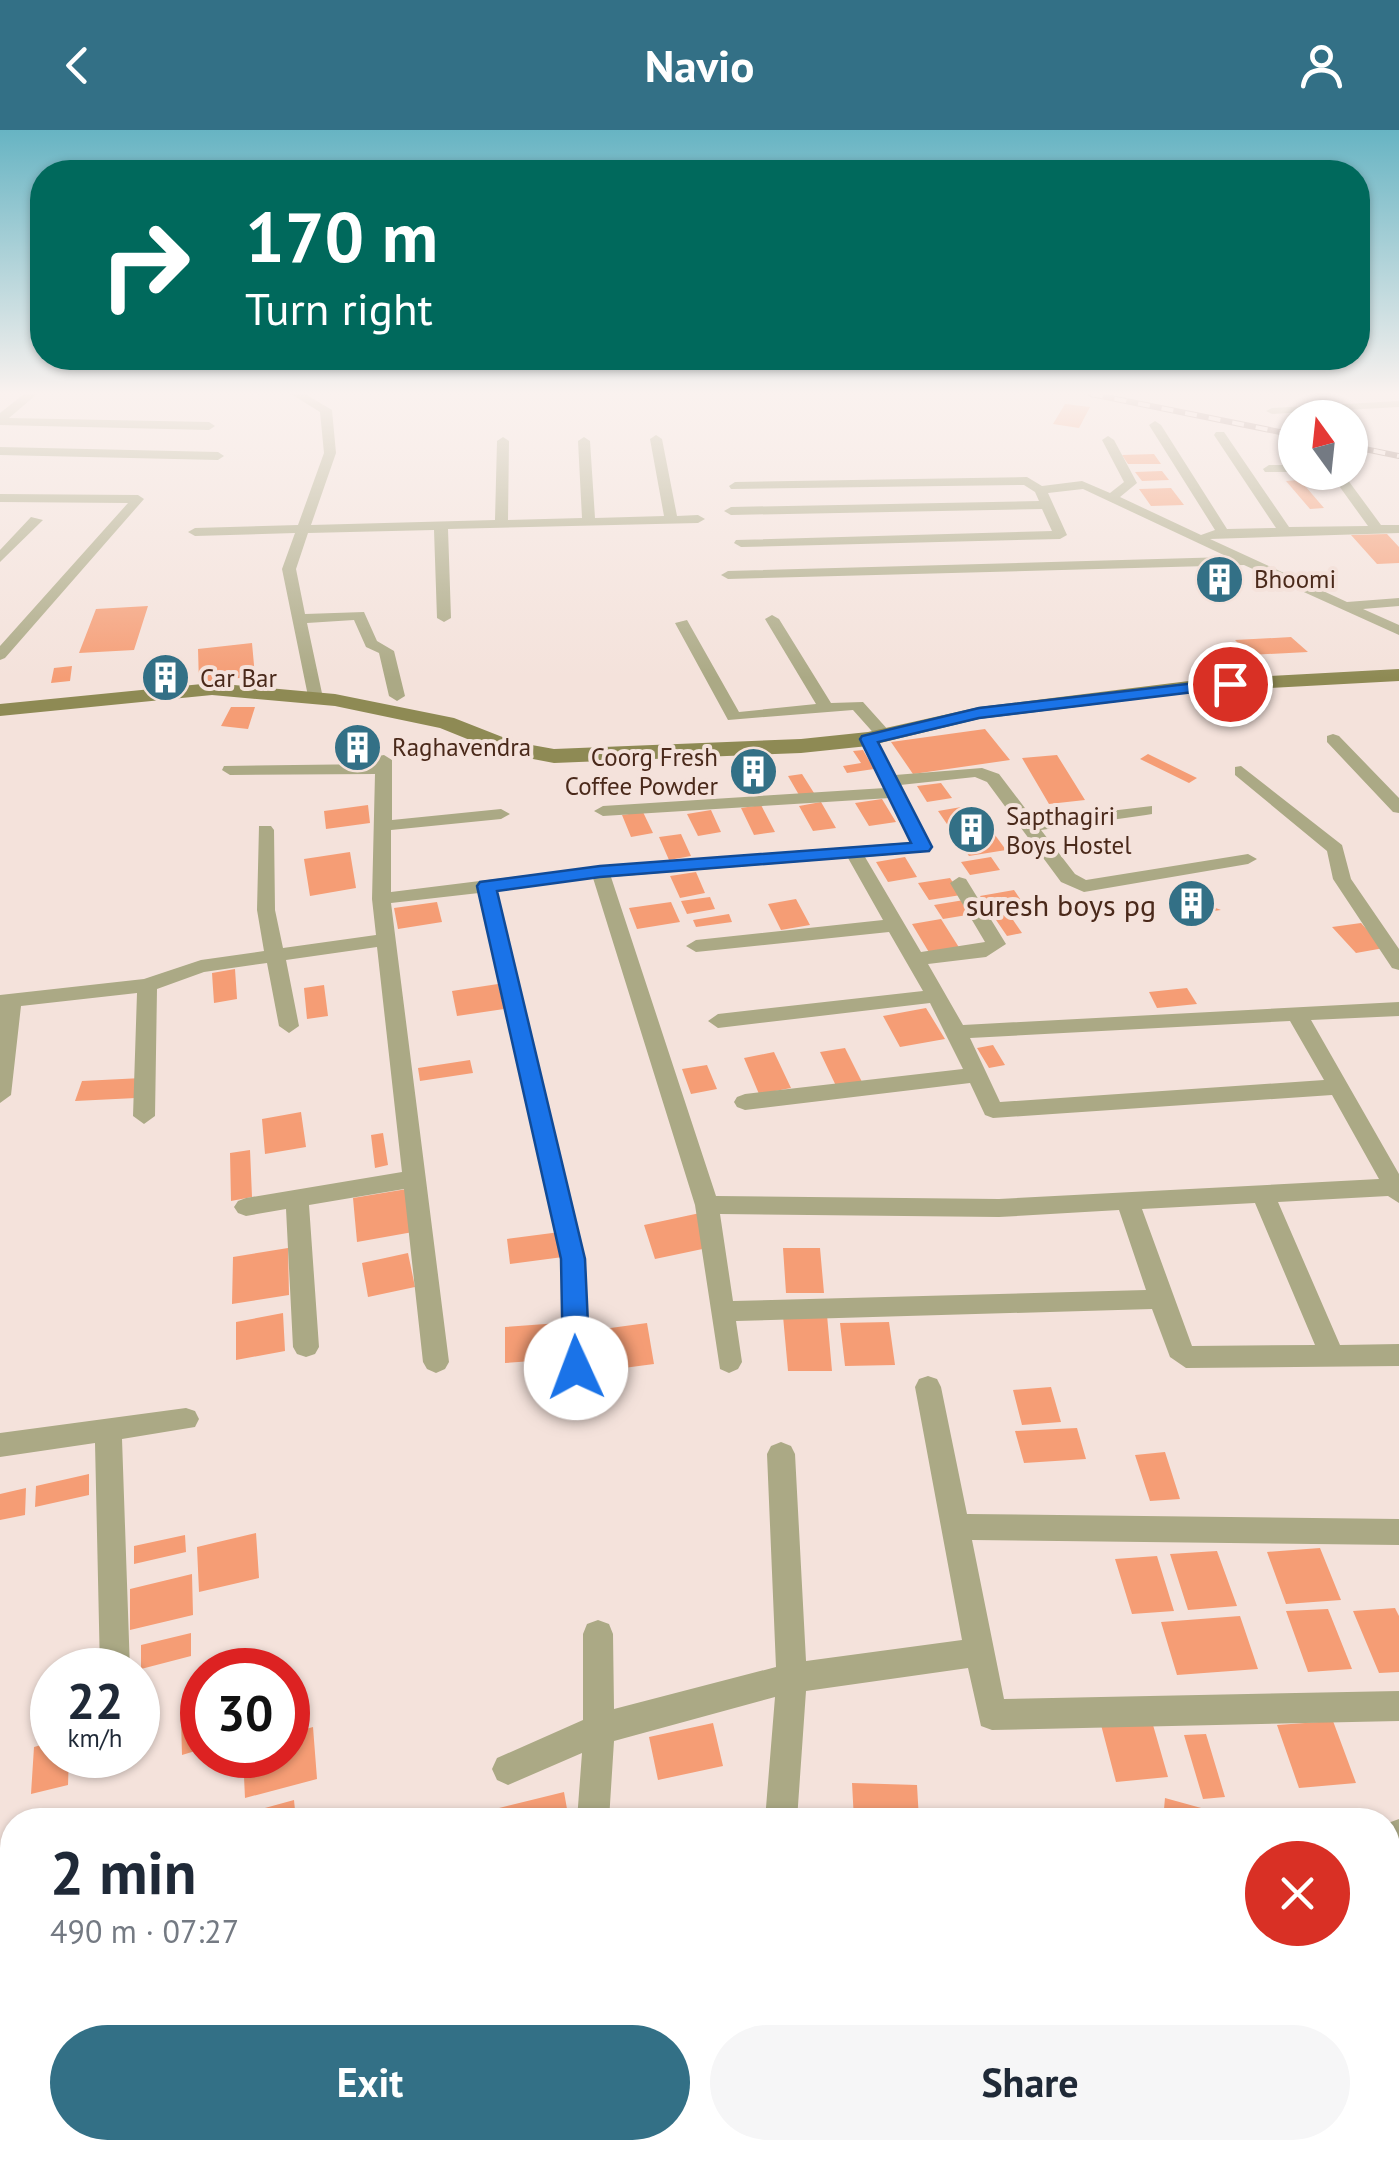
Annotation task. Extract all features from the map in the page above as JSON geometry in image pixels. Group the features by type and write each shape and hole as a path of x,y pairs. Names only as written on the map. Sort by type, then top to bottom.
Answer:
{"street":[{"path":"316,698 289,569 317,489"},
{"path":"501,526 502,489"},
{"path":"587,489 589,523"},
{"path":"666,489 672,520"},
{"path":"742,542 1060,534 1040,490 1060,489"},
{"path":"1090,489 1399,631"},
{"path":"1110,498 1123,489"},
{"path":"1195,489 1223,533"},
{"path":"1257,489 1285,530"},
{"path":"1348,490 1377,530"},
{"path":"0,498 138,500 0,655"},
{"path":"731,511 1047,504"},
{"path":"195,532 698,519"},
{"path":"0,558 36,520"},
{"path":"441,528 444,618"},
{"path":"1190,537 1285,530 1399,529"},
{"path":"728,575 1242,561"},
{"path":"1345,606 1399,602"},
{"path":"299,619 359,615 371,644 386,651 397,696"},
{"path":"772,619 825,706"},
{"path":"381,898 600,872 922,847 891,787 876,737 857,705 734,717 682,624"},
{"path":"0,710 212,689 316,698 446,723 510,748 554,756 876,737 979,713 1197,686 1399,675"},
{"path":"1333,739 1399,808"},
{"path":"230,770 384,764 381,898 436,1362"},
{"path":"1240,771 1336,849 1342,880 1399,964"},
{"path":"603,811 891,787 985,774 993,778 1068,878 1084,886 1248,859"},
{"path":"1029,826 1146,810"},
{"path":"381,826 501,814"},
{"path":"265,830 266,910 289,1026"},
{"path":"855,855 958,1032 993,1110 1337,1088"},
{"path":"600,872 707,1205 729,1362"},
{"path":"915,958 986,951 996,944 959,883"},
{"path":"487,886 573,1259 576,1368"},
{"path":"696,946 896,926"},
{"path":"0,1095 6,1001 147,986 201,966 385,940"},
{"path":"144,1116 147,986"},
{"path":"718,1021 937,996"},
{"path":"958,1032 1399,1009"},
{"path":"707,1205 999,1208 1397,1190 1296,1013"},
{"path":"745,1102 976,1075"},
{"path":"246,1207 412,1179"},
{"path":"1264,1194 1332,1356"},
{"path":"297,1198 306,1347"},
{"path":"1128,1202 1179,1350 1186,1357 1399,1355"},
{"path":"723,1312 1162,1300"},
{"path":"928,1387 992,1714 1399,1706"},
{"path":"0,1446 186,1419"},
{"path":"108,1430 114,1648"},
{"path":"781,1454 792,1678 782,1808"},
{"path":"954,1527 1399,1532"},
{"path":"594,1808 599,1729 598,1634"},
{"path":"508,1769 599,1729 792,1678 978,1652"}],"building":[{"path":"1139,489 1172,489 1184,505 1151,506"},
{"path":"1294,490 1309,490 1324,508 1310,509"},
{"path":"1387,534 1399,547 1399,563 1377,564 1351,535"},
{"name":"Bhoomi","path":"1197,570 1228,570 1242,587 1208,587"},
{"path":"148,606 134,650 79,653 96,609"},
{"path":"1291,637 1308,652 1250,655 1235,640"},
{"path":"252,643 255,676 199,683 198,649"},
{"path":"1246,655 1255,664 1220,668 1212,659"},
{"name":"Car Bar","path":"178,665 180,688 149,689 152,668"},
{"path":"72,666 70,681 51,683 54,668"},
{"path":"231,707 255,707 248,729 221,726"},
{"path":"985,729 1010,760 913,774 891,742"},
{"name":"Raghavendra","path":"376,738 378,752 337,756 338,741"},
{"path":"863,750 874,769 847,773 843,766 861,763 853,751"},
{"path":"1148,754 1197,778 1189,783 1140,759"},
{"path":"1057,755 1085,800 1049,804 1022,758"},
{"name":"Coorg Fresh Coffee Powder","path":"765,761 773,780 739,785 735,763"},
{"path":"802,774 814,793 799,795 788,776"},
{"path":"941,783 952,798 927,802 917,786"},
{"path":"882,799 896,822 869,826 855,803"},
{"path":"821,802 836,828 813,831 799,806"},
{"path":"368,805 370,823 326,829 324,811"},
{"path":"761,805 775,832 754,835 741,808"},
{"name":"Sapthagiri Boys Hostel","path":"973,805 1006,850 969,856 938,811"},
{"path":"711,810 721,832 698,836 687,814"},
{"path":"643,812 653,833 631,837 622,815"},
{"path":"681,834 691,856 669,860 659,837"},
{"path":"350,852 356,888 310,896 304,859"},
{"path":"905,857 917,877 888,882 876,862"},
{"path":"991,857 1000,870 970,875 961,862"},
{"path":"696,872 705,893 680,898 670,876"},
{"path":"950,878 961,895 929,900 918,883"},
{"path":"1014,890 1027,909 992,915 980,896"},
{"name":"suresh boys pg","path":"1206,893 1213,900 1207,902 1210,906 1221,910 1184,915 1172,901"},
{"path":"710,897 715,909 687,914 681,901"},
{"path":"796,899 810,925 781,930 768,904"},
{"path":"964,900 973,914 943,919 934,905"},
{"path":"437,902 442,922 398,929 394,908"},
{"path":"671,902 680,922 637,929 629,908"},
{"path":"729,914 732,922 696,927 693,920"},
{"path":"1009,914 1022,933 1007,936 994,917"},
{"path":"941,919 960,949 930,954 912,924"},
{"path":"1361,923 1384,948 1356,953 1332,927"},
{"path":"235,969 237,999 214,1003 212,973"},
{"path":"498,984 504,1009 457,1016 452,991"},
{"path":"324,985 328,1016 307,1019 304,988"},
{"path":"1187,988 1197,1004 1157,1008 1149,992"},
{"path":"926,1008 945,1039 900,1047 883,1016"},
{"path":"993,1045 1005,1065 989,1068 977,1048"},
{"path":"845,1048 863,1084 837,1088 820,1052"},
{"path":"774,1052 791,1088 759,1094 744,1058"},
{"path":"470,1060 473,1073 420,1081 418,1068"},
{"path":"707,1065 717,1089 691,1094 682,1069"},
{"path":"142,1078 136,1098 75,1101 82,1081"},
{"path":"301,1112 306,1147 265,1154 262,1119"},
{"path":"383,1133 388,1165 375,1168 371,1135"},
{"path":"250,1150 252,1197 231,1201 230,1153"},
{"path":"407,1189 413,1232 357,1242 353,1198"},
{"path":"700,1213 712,1247 655,1259 644,1225"},
{"path":"560,1232 563,1257 510,1264 507,1239"},
{"path":"288,1248 289,1295 232,1304 233,1257"},
{"path":"783,1248 820,1248 824,1293 786,1293"},
{"path":"408,1253 415,1287 368,1297 362,1263"},
{"path":"283,1313 285,1351 236,1360 236,1322"},
{"path":"827,1315 832,1371 788,1371 783,1316"},
{"path":"889,1322 895,1365 845,1366 840,1323"},
{"path":"559,1323 560,1359 505,1363 505,1327"},
{"path":"647,1323 654,1364 601,1371 596,1330"},
{"path":"1051,1387 1061,1422 1022,1425 1013,1390"},
{"path":"1077,1428 1086,1459 1024,1463 1015,1431"},
{"path":"1165,1452 1180,1499 1150,1501 1135,1455"},
{"path":"89,1474 89,1495 35,1507 36,1486"},
{"path":"26,1488 25,1515 0,1520 0,1494"},
{"path":"256,1533 259,1578 199,1592 197,1547"},
{"path":"185,1535 186,1552 134,1564 134,1546"},
{"path":"1320,1548 1341,1600 1286,1604 1267,1552"},
{"path":"1217,1551 1237,1606 1188,1610 1170,1554"},
{"path":"1157,1556 1174,1611 1132,1614 1115,1559"},
{"path":"192,1574 193,1615 130,1630 130,1589"},
{"path":"1395,1608 1399,1616 1399,1672 1379,1673 1353,1611"},
{"path":"1328,1609 1352,1669 1308,1672 1286,1611"},
{"path":"1240,1616 1258,1669 1177,1675 1161,1622"},
{"path":"191,1633 191,1648 180,1648 180,1659 160,1664 160,1648 141,1645"},
{"path":"1151,1718 1168,1777 1116,1782 1100,1721"},
{"path":"1333,1721 1356,1783 1299,1788 1277,1725"},
{"path":"713,1723 723,1766 658,1780 649,1737"},
{"path":"313,1727 317,1779 245,1798 244,1778 310,1778"},
{"path":"1206,1734 1225,1797 1203,1799 1184,1735"},
{"path":"32,1778 68,1778 68,1785 31,1794"},
{"path":"852,1783 917,1785 918,1808 853,1808"},
{"path":"564,1792 567,1808 499,1808"},
{"path":"1165,1798 1201,1808 1164,1808"},
{"path":"294,1800 295,1808 265,1808"}],"place":[{"name":"Bhoomi","path":"1219,579"},
{"name":"Car Bar","path":"165,678"},
{"name":"Raghavendra","path":"357,747"},
{"name":"Coorg Fresh Coffee Powder","path":"753,771"},
{"name":"Sapthagiri Boys Hostel","path":"971,830"},
{"name":"suresh boys pg","path":"1191,904"}],"route":[{"path":"576,1368 573,1259 487,886 600,872 922,847 868,739 979,713 1230,684"}]}
